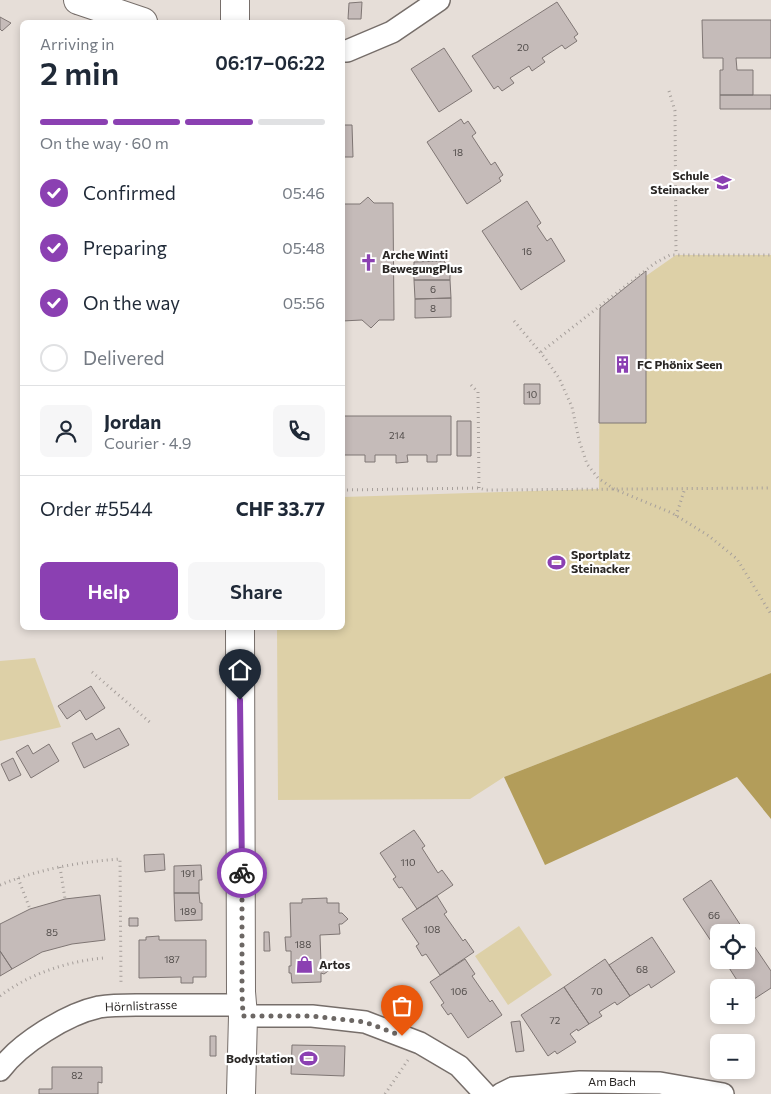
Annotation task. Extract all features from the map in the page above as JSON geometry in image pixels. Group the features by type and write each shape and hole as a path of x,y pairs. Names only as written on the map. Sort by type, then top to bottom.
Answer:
{"main road":[{"path":"78,0 137,20"},
{"path":"235,0 235,20"},
{"path":"240,630 241,1094"}],"street":[{"path":"345,51 392,32 439,0"},
{"name":"Hörnlistrasse","path":"0,1070 16,1053 44,1032 90,1010 122,1005 242,1010 365,1022 420,1043 458,1066 485,1094"},
{"name":"Am Bach","path":"501,1094 513,1088 580,1082 660,1083 723,1094"}],"path":[{"path":"669,91 675,111 676,255"},
{"path":"541,352 655,263 670,255 771,255"},
{"path":"514,321 541,352 559,378 572,407 579,440 587,464 598,478 614,489 676,516 709,536 737,559 771,614"},
{"path":"471,385 478,392 479,488"},
{"path":"676,516 685,488"},
{"path":"345,490 771,488"},
{"path":"92,672 152,724"},
{"path":"0,885 60,866 120,859 122,1005"},
{"path":"60,866 65,899"},
{"path":"18,878 30,909"},
{"path":"0,996 11,988 53,969 72,963 104,958"},
{"path":"385,1094 420,1043"}],"shaded area":[{"name":"Sportplatz Steinacker","path":"676,255 771,255 771,673 504,777 470,799 278,800 277,630 345,630 345,497 599,489 600,308"},
{"path":"35,658 61,727 0,741 0,661"},
{"path":"771,673 771,819 737,777 545,865 504,777"},
{"path":"519,926 552,975 508,1005 475,956"}],"building":[{"path":"362,2 361,19 348,19 349,3"},
{"path":"557,2 578,34 574,37 577,41 565,49 562,45 542,58 545,62 532,71 529,66 510,78 514,83 502,91 498,86 494,89 472,56"},
{"path":"0,17 11,23 2,31 0,29"},
{"path":"702,20 771,20 771,58 736,58 737,70 753,70 753,95 720,95 720,70 723,70 723,58 703,58"},
{"path":"444,48 472,91 439,112 411,69"},
{"path":"720,95 771,95 771,109 720,109"},
{"path":"461,119 464,124 468,121 476,133 472,136 491,165 495,162 503,175 499,178 501,181 467,204 427,142"},
{"path":"345,125 352,125 353,157 345,157"},
{"name":"Arche Winti BewegungPlus","path":"368,197 374,203 393,203 394,320 379,320 371,328 362,320 345,321 345,204 360,204"},
{"path":"527,201 541,223 537,226 547,241 551,238 565,261 521,290 482,231"},
{"path":"444,261 450,270 450,280 414,280 414,262"},
{"name":"FC Phönix Seen","path":"646,271 646,423 599,423 600,308"},
{"path":"414,280 450,280 451,298 415,299"},
{"path":"451,298 451,317 415,318 415,299"},
{"path":"524,384 540,384 540,404 524,404"},
{"path":"345,416 451,416 451,455 437,455 437,462 427,462 427,455 407,455 408,462 396,463 396,455 375,455 375,462 365,462 365,455 345,455"},
{"path":"457,421 471,421 471,456 457,456"},
{"path":"91,686 105,708 86,720 80,710 67,719 58,706"},
{"path":"119,728 129,745 84,768 72,743 92,733 96,740"},
{"path":"49,744 59,761 31,778 16,752 28,745 33,754"},
{"path":"13,758 21,775 9,781 1,764"},
{"path":"414,830 425,846 422,848 438,873 442,870 453,885 417,909 402,887 399,888 393,879 396,877 380,853"},
{"path":"164,854 165,870 145,872 144,855"},
{"path":"201,865 202,880 199,880 199,893 174,893 174,866"},
{"path":"711,880 740,924 710,924 710,940 683,899"},
{"path":"174,893 199,893 200,903 202,903 202,920 175,921"},
{"path":"100,895 105,940 72,944 42,952 12,969 0,951 0,924 30,909 65,899"},
{"path":"437,896 447,912 444,914 463,941 465,939 474,952 440,975 426,954 422,956 416,946 419,944 402,919"},
{"path":"327,898 327,903 339,903 339,913 342,913 348,919 339,924 340,934 320,935 321,963 324,962 331,969 324,974 321,973 321,982 292,983 291,973 289,973 291,951 286,951 285,937 291,937 290,903 302,903 302,899"},
{"path":"129,918 138,918 138,926 129,926"},
{"path":"264,932 269,932 270,951 264,951"},
{"path":"159,936 159,940 206,940 206,977 193,977 193,983 181,983 181,977 139,978 139,940 146,940 146,937"},
{"path":"652,937 675,972 651,988 649,984 630,996 609,965"},
{"path":"755,947 771,971 771,988 755,998 755,979 736,979 730,969 755,969"},
{"path":"0,951 12,969 0,976"},
{"path":"465,959 475,974 472,976 490,1002 492,1000 502,1015 468,1038 451,1013 448,1015 441,1005 444,1003 430,982"},
{"path":"605,959 630,996 617,1005 615,1002 599,1012 602,1016 589,1024 564,987"},
{"path":"564,987 589,1024 570,1034 576,1042 557,1054 555,1051 548,1056 521,1015"},
{"path":"520,1021 524,1051 516,1052 511,1022"},
{"path":"210,1036 216,1036 216,1056 210,1056"},
{"path":"292,1045 345,1046 344,1076 291,1074"},
{"path":"52,1067 102,1067 102,1083 98,1082 98,1094 39,1094 39,1089 52,1089"}],"way so far":[{"path":"242,873 243,1016 312,1016 365,1022 402,1036"}],"place":[{"name":"Schule Steinacker","path":"723,183"},
{"name":"Arche Winti BewegungPlus","path":"368,262"},
{"name":"FC Phönix Seen","path":"623,365"},
{"name":"Sportplatz Steinacker","path":"557,562"},
{"name":"Artos","path":"305,965"},
{"name":"Bodystation","path":"308,1059"}],"route":[{"path":"240,700 242,873"}]}
